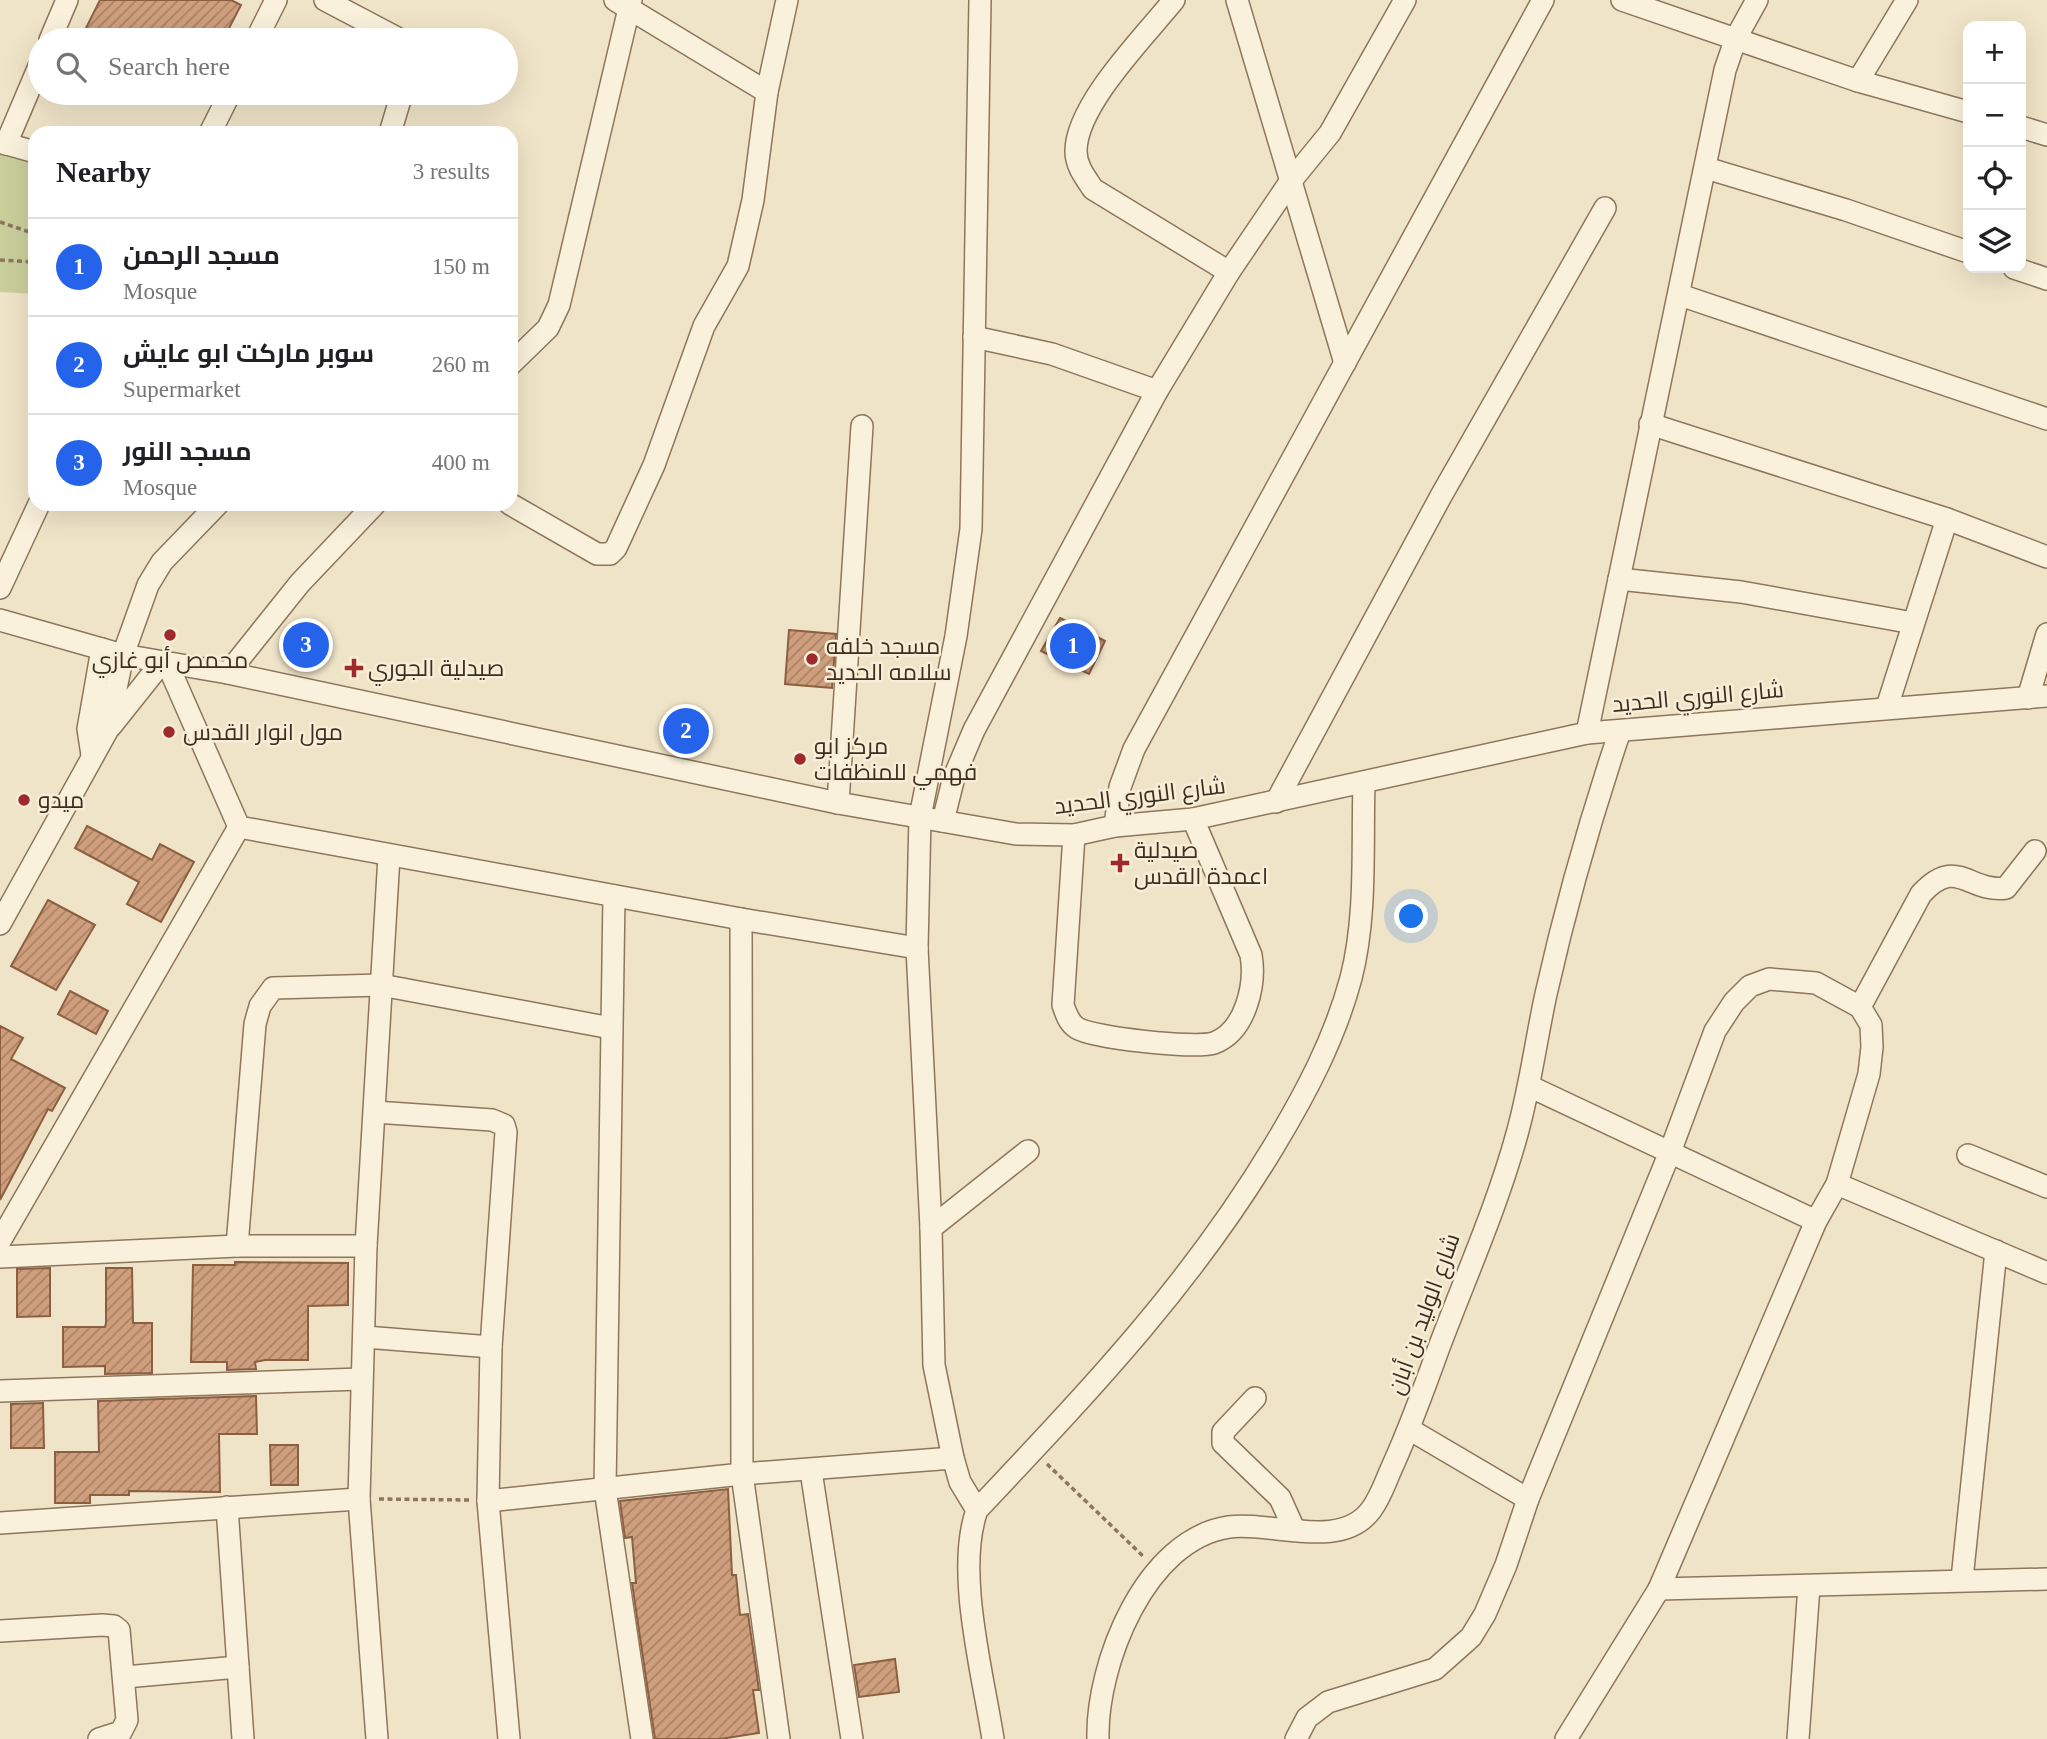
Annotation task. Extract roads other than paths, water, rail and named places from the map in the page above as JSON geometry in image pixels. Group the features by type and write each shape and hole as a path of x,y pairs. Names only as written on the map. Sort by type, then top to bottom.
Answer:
{"street":[{"path":"55,28 67,0"},
{"path":"262,28 276,0"},
{"path":"325,0 378,28"},
{"path":"518,509 597,554 610,554 616,548 654,465 704,326 737,266 754,200 767,92 787,0"},
{"path":"977,1510 960,1482 934,1365 931,1228 917,948 920,817 956,636 971,529 980,0"},
{"path":"1174,0 1094,100 1082,119 1075,153 1079,169 1093,190 1229,272"},
{"path":"1237,0 1345,363"},
{"path":"943,821 954,777 974,730 1157,391 1229,272 1290,182 1330,132 1405,0"},
{"path":"1115,827 1119,787 1134,749 1543,0"},
{"path":"1622,0 1858,81 1963,111"},
{"path":"1587,733 1726,70 1736,38 1757,0"},
{"path":"1858,81 1907,0"},
{"path":"518,357 548,328 559,305 625,3 767,92"},
{"path":"28,90 3,143 28,150"},
{"path":"214,126 224,105"},
{"path":"392,126 398,105"},
{"path":"2026,129 2047,135"},
{"path":"1706,168 1846,210 1963,250"},
{"path":"1276,802 1441,496 1605,208"},
{"path":"2026,272 2047,279"},
{"path":"1679,295 2047,419"},
{"path":"974,337 1052,354 1157,391"},
{"path":"1650,424 1947,519 2047,556"},
{"path":"838,803 862,426"},
{"path":"0,588 35,511"},
{"path":"107,731 123,655 155,572 212,511"},
{"path":"228,673 300,583 368,511"},
{"path":"1887,707 1947,519"},
{"path":"1619,579 1741,592 1913,623"},
{"name":"شارع النوري الحديد","path":"0,620 123,655 228,673 838,803 1016,834 1074,835 1115,827 1193,819 1587,733 2037,697"},
{"path":"2037,697 2047,634"},
{"path":"92,755 88,729 102,649"},
{"path":"0,925 107,731 164,663 239,827"},
{"name":"شارع الوليد بن أبان","path":"1098,1739 1098,1716 1110,1666 1135,1603 1157,1570 1180,1549 1227,1527 1334,1530 1360,1521 1377,1501 1409,1429 1505,1176 1529,1086 1572,882 1619,731"},
{"path":"993,1739 967,1568 970,1530 977,1510 1115,1364 1168,1301 1248,1190 1315,1075 1351,976 1359,929 1364,783"},
{"path":"1074,835 1063,1006 1067,1016 1075,1027 1097,1035 1160,1043 1214,1043 1227,1035 1241,1018 1251,989 1253,968 1251,955 1193,819"},
{"path":"239,827 741,919 917,948"},
{"path":"0,1241 239,827"},
{"path":"1860,1007 1921,894 1931,883 1949,875 2006,888 2035,851"},
{"path":"377,1739 359,1499 366,1245 389,856"},
{"path":"614,896 605,1489 642,1739"},
{"path":"741,919 742,1474 779,1739"},
{"path":"1296,1739 1307,1718 1328,1702 1418,1677 1435,1669 1457,1651 1485,1614 1528,1499 1670,1152 1715,1031 1734,1002 1750,986 1769,979 1816,983 1860,1007 1871,1025 1869,1074 1837,1184 1816,1221 1659,1589 1566,1739"},
{"path":"237,1246 255,1024 265,998 273,988 381,985 611,1028"},
{"path":"1529,1086 1816,1221"},
{"path":"374,1112 492,1120 504,1125 506,1141 491,1347 488,1501 509,1739"},
{"path":"931,1228 1028,1152"},
{"path":"1968,1155 2047,1187"},
{"path":"1837,1184 2047,1273"},
{"path":"0,1257 237,1246 366,1245"},
{"path":"1962,1579 1996,1251"},
{"path":"365,1337 491,1347"},
{"path":"0,1391 361,1379"},
{"path":"1255,1398 1223,1433 1223,1443 1280,1498 1293,1529"},
{"path":"1409,1429 1528,1499"},
{"path":"488,1501 742,1474 811,1471 953,1458"},
{"path":"811,1471 852,1739"},
{"path":"0,1522 359,1499"},
{"path":"227,1507 243,1739"},
{"path":"1659,1589 1962,1579 2047,1579"},
{"path":"1798,1739 1809,1586"},
{"path":"0,1632 114,1626 122,1641 125,1726 112,1737 99,1739"},
{"path":"124,1676 238,1667"}],"place":[{"name":"محمص أبو غازي","path":"170,635"},
{"name":"مسجد النور","path":"306,645"},
{"name":"مسجد الرحمن","path":"1073,646"},
{"name":"مسجد خلفه سلامه الحديد","path":"812,659"},
{"name":"صيدلية الجوري","path":"354,668"},
{"name":"سوبر ماركت ابو عايش","path":"686,731"},
{"name":"مول انوار القدس","path":"169,732"},
{"name":"مركز ابو فهمي للمنظفات","path":"800,759"},
{"name":"ميدو","path":"24,800"},
{"name":"صيدلية اعمدة القدس","path":"1120,863"}]}
